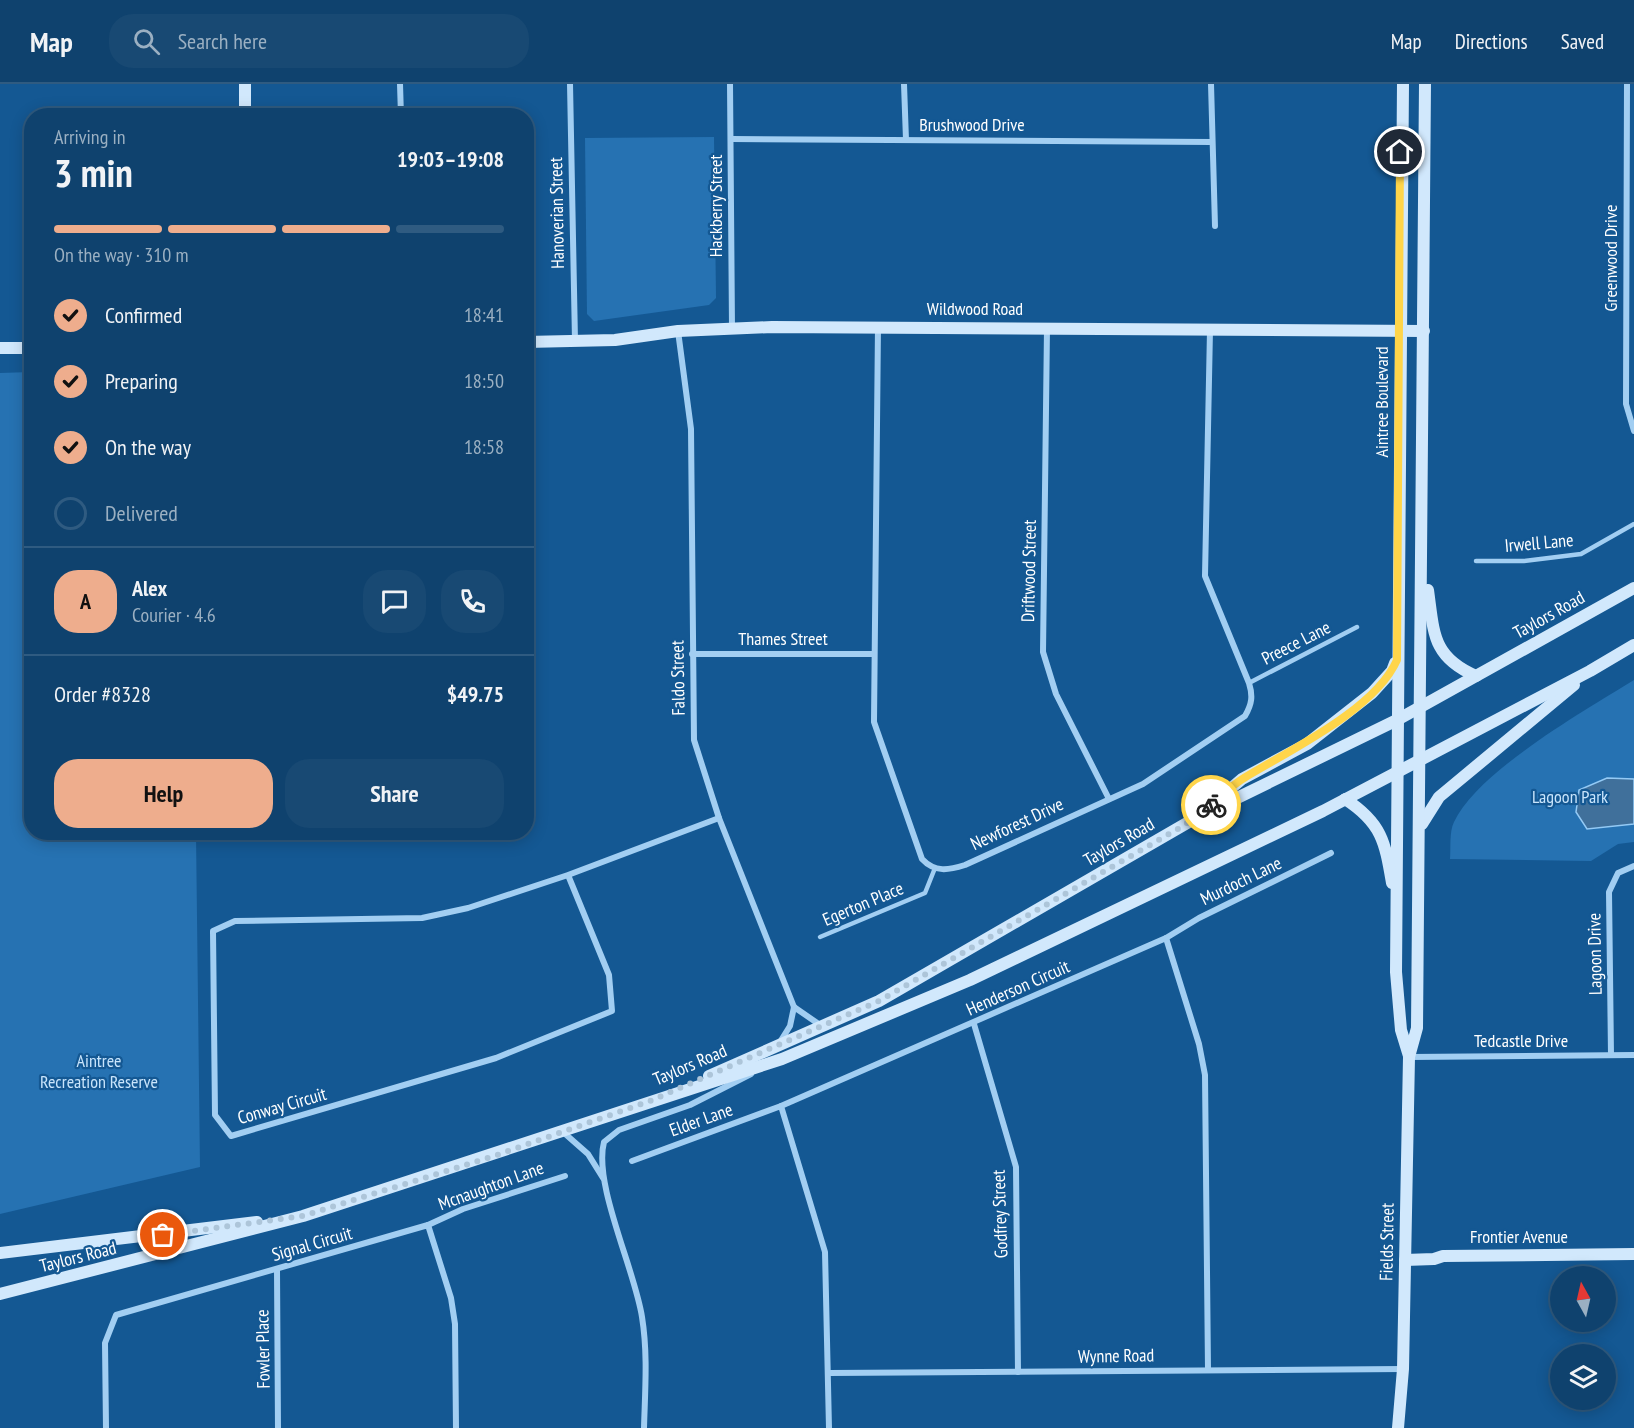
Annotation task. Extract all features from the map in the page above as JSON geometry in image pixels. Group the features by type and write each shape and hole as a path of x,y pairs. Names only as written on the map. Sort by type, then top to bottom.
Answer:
{"street":[{"path":"245,84 245,108"},
{"path":"400,84 401,108"},
{"name":"Hanoverian Street","path":"570,84 575,341"},
{"name":"Hackberry Street","path":"730,84 732,328"},
{"path":"904,84 906,140"},
{"path":"1211,84 1215,226"},
{"name":"Aintree Boulevard","path":"1397,772 1403,84"},
{"path":"1420,707 1425,84"},
{"name":"Greenwood Drive","path":"1627,84 1626,404 1634,431"},
{"name":"Brushwood Drive","path":"731,139 1212,142"},
{"path":"878,326 874,712 878,737 922,859 935,868"},
{"name":"Wildwood Road","path":"534,342 615,340 678,331 732,328 878,326 1424,331"},
{"name":"Driftwood Street","path":"1047,327 1043,652 1056,694 1109,799"},
{"name":"Newforest Drive","path":"935,868 953,869 965,865 1143,784 1245,716 1251,705 1252,693 1249,683 1205,576 1210,329"},
{"name":"Faldo Street","path":"678,331 691,429 694,740 719,818 794,1007"},
{"path":"0,348 24,348"},
{"path":"1423,556 1435,636 1440,650 1462,670 1476,676"},
{"name":"Taylors Road","path":"780,1053 824,1027 938,968 1194,819 1397,720 1634,588"},
{"name":"Taylors Road","path":"0,1294 303,1216 563,1132 780,1053 970,980 1345,799 1590,671 1634,645"},
{"name":"Thames Street","path":"692,654 874,654"},
{"path":"1194,819 1242,779 1307,744 1384,681 1397,660"},
{"path":"1421,828 1427,812 1439,797 1590,671"},
{"name":"Fields Street","path":"1398,1428 1403,1369 1409,1057 1417,1028 1421,828 1420,707"},
{"name":"Fields Street","path":"1397,772 1399,1007 1401,1030 1409,1057"},
{"path":"1345,799 1372,820 1385,844 1397,914"},
{"name":"Conway Circuit","path":"568,875 609,975 612,1011 496,1058 231,1136 215,1115 213,931 235,921 422,918 468,908 568,875 719,818"},
{"name":"Murdoch Lane","path":"1166,938 1199,918 1331,853"},
{"name":"Lagoon Drive","path":"1611,1055 1609,892 1618,873 1634,866"},
{"path":"1166,938 1199,1044 1205,1075 1208,1370"},
{"name":"Henderson Circuit","path":"781,1106 974,1024 1166,938"},
{"path":"644,1428 645,1352 642,1317 637,1292 603,1178 602,1151 608,1136 690,1105 780,1053 794,1007 824,1027"},
{"name":"Godfrey Street","path":"974,1024 1016,1167 1018,1372"},
{"name":"Tedcastle Drive","path":"1409,1057 1634,1055"},
{"path":"781,1106 825,1252 829,1428"},
{"name":"Elder Lane","path":"632,1161 781,1106"},
{"path":"563,1132 584,1150 603,1178"},
{"name":"Mcnaughton Lane","path":"428,1225 464,1209 565,1176"},
{"name":"Taylors Road","path":"0,1253 303,1216"},
{"path":"428,1225 451,1298 455,1324 456,1428"},
{"name":"Signal Circuit","path":"106,1428 105,1343 116,1315 428,1225"},
{"name":"Frontier Avenue","path":"1405,1260 1434,1259 1443,1256 1634,1254"},
{"name":"Fowler Place","path":"277,1270 278,1428"},
{"name":"Wynne Road","path":"829,1373 1403,1369"}],"lane":[{"name":"Irwell Lane","path":"1476,561 1524,561 1581,554 1634,524"},
{"name":"Preece Lane","path":"1249,683 1357,627"},
{"name":"Egerton Place","path":"820,937 925,893 935,868"}],"green space":[{"path":"714,137 716,298 709,305 594,321 587,314 585,138"},
{"name":"Aintree Recreation Reserve","path":"24,372 24,840 196,840 200,1167 0,1214 0,373"},
{"name":"Lagoon Park","path":"1634,680 1634,842 1618,844 1591,861 1450,859 1452,826 1467,803 1485,783 1508,763 1561,725"}],"shaded area":[{"path":"1607,778 1634,779 1634,824 1587,829 1576,812 1579,790"}],"way so far":[{"path":"163,1235 303,1216 494,1156 650,1101 814,1032 879,1001 1183,826 1211,805"}],"route":[{"path":"1211,805 1242,779 1307,744 1372,693 1392,671 1397,660 1400,485 1400,152"}]}
